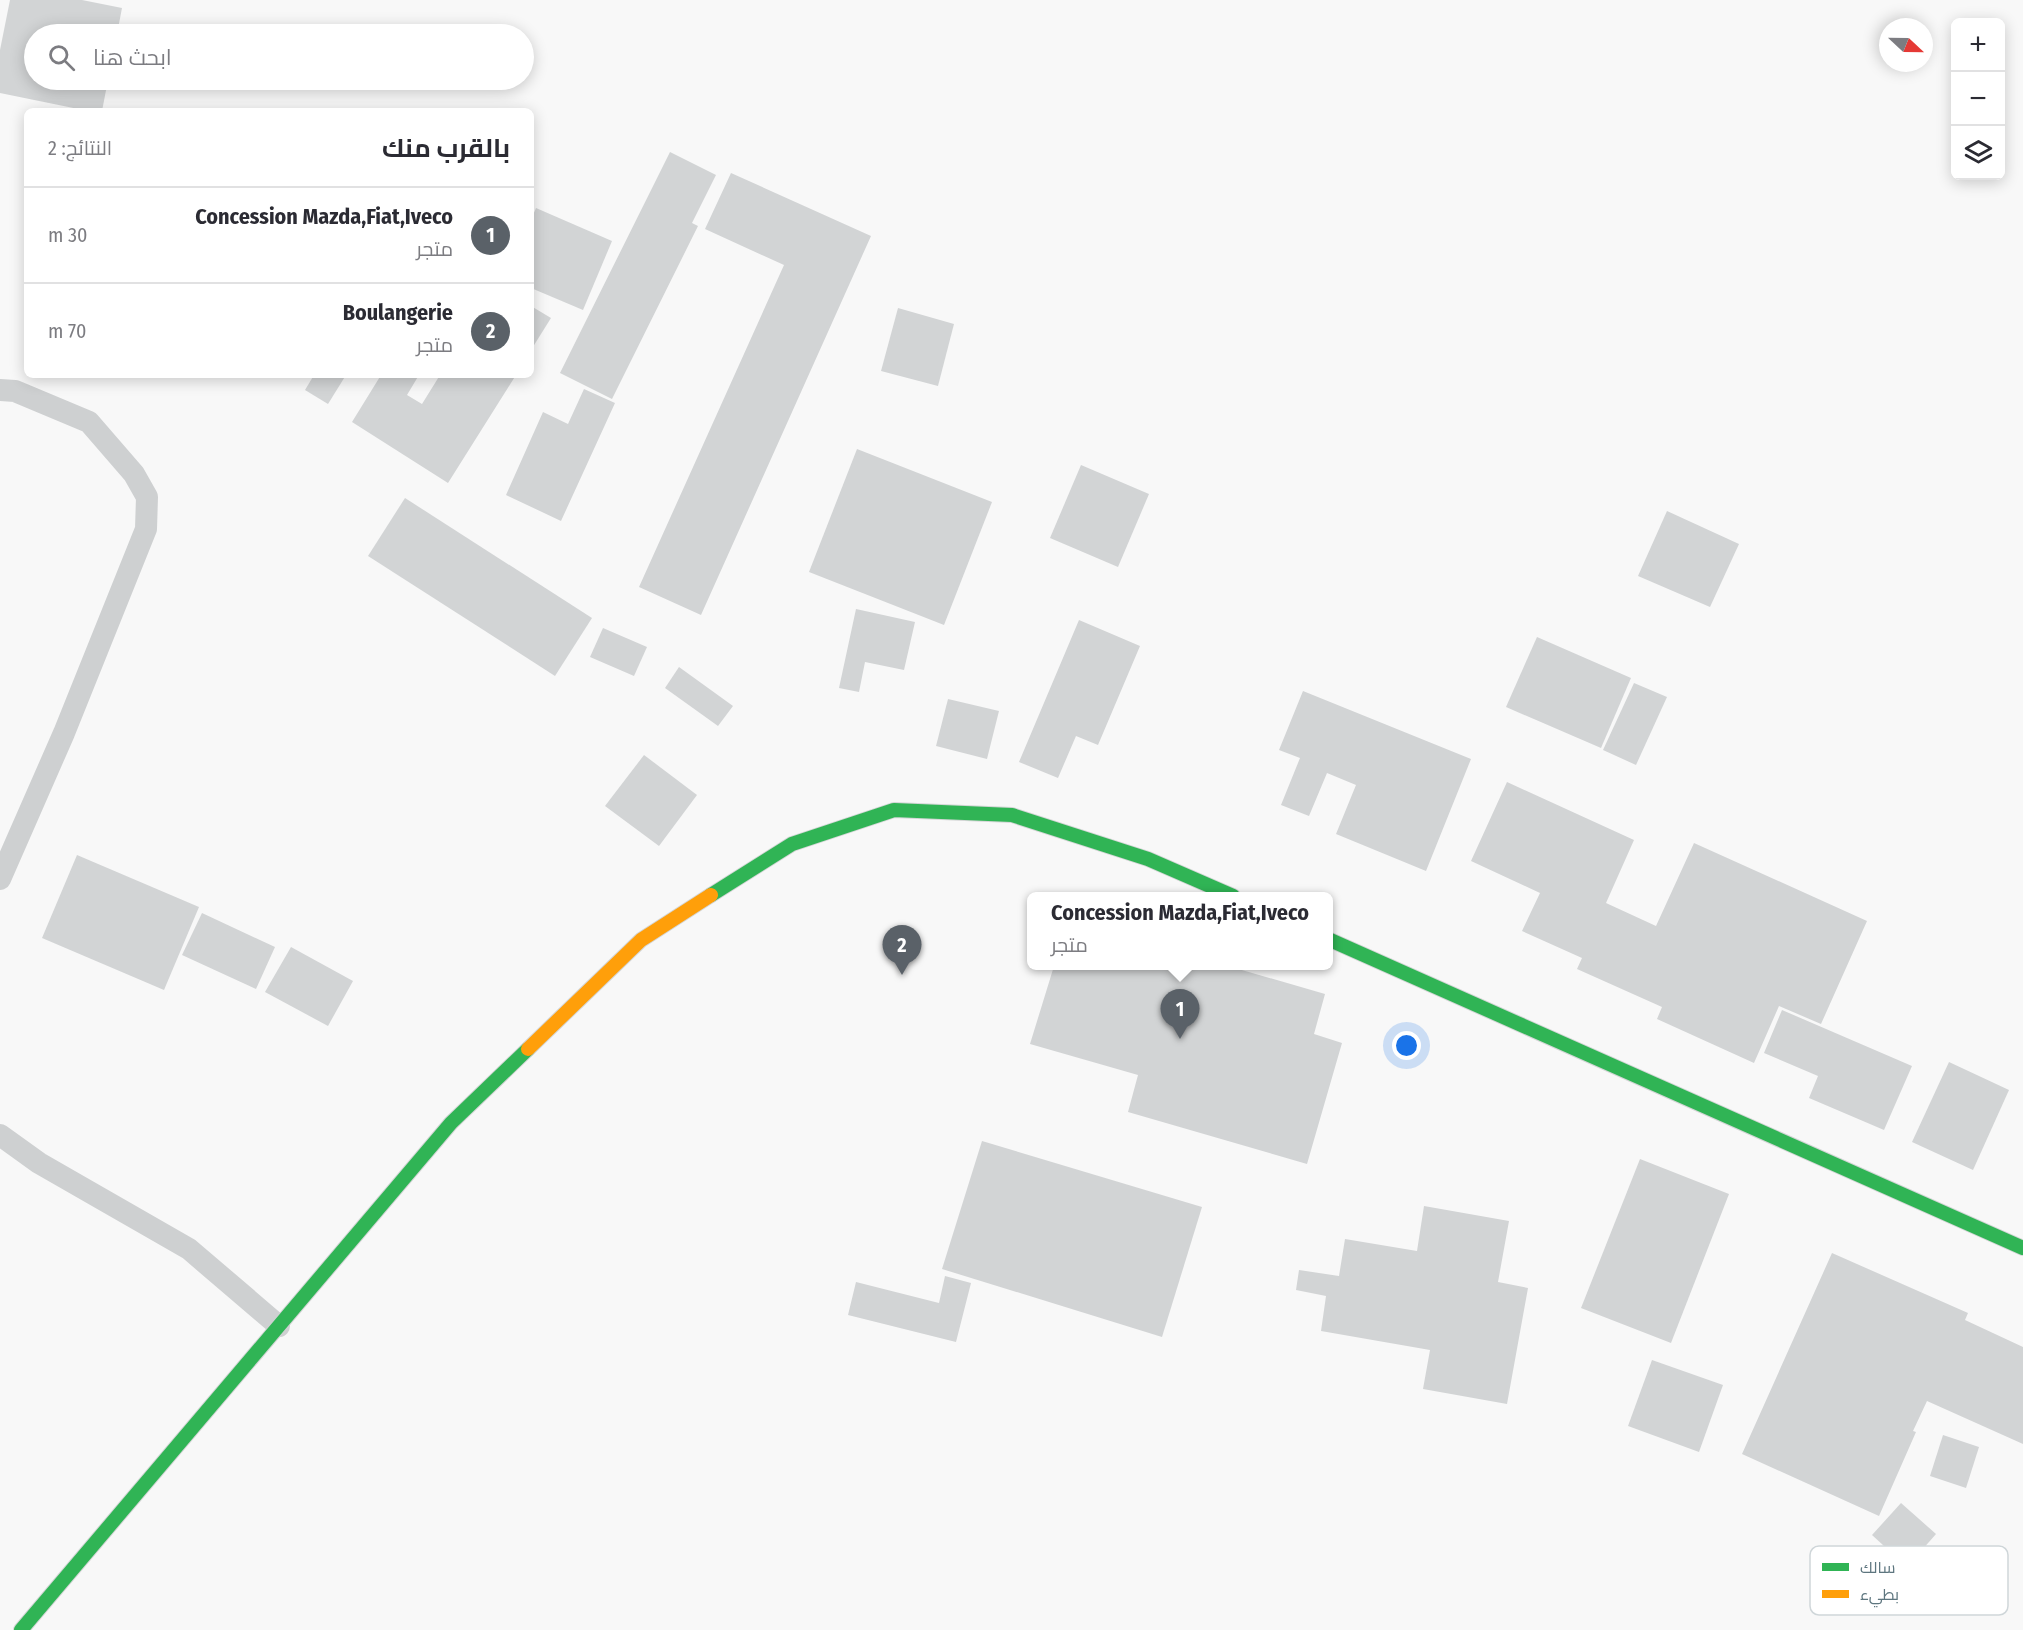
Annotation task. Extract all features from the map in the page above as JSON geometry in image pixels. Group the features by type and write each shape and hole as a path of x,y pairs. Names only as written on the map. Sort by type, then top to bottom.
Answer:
{"main road":[{"path":"21,1630 451,1123 641,940 792,844 894,810 1012,815 1148,859 1222,892"},
{"path":"1333,941 2023,1248"}],"lane":[{"path":"0,390 15,391 89,422 134,474 147,497 146,529 64,732 0,879"},
{"path":"0,1135 39,1163 189,1249 279,1326"}],"building":[{"path":"10,0 82,0 122,8 119,24 24,24 24,90 106,90 103,108 73,108 0,93 0,50"},
{"path":"670,152 716,175 692,223 698,226 612,399 560,373"},
{"path":"731,173 871,236 701,615 639,587 784,265 705,229"},
{"path":"536,208 612,241 583,310 534,289 534,213"},
{"path":"534,308 551,318 534,345"},
{"path":"898,308 954,324 938,386 881,371"},
{"path":"312,378 344,378 328,404 305,390"},
{"path":"379,378 417,378 407,395 422,404 438,378 514,378 448,483 352,422"},
{"path":"584,389 615,403 561,521 506,495 543,412 568,424"},
{"path":"857,449 992,502 944,625 809,572"},
{"path":"1081,465 1149,494 1118,567 1050,538"},
{"path":"405,498 592,618 555,676 368,556"},
{"path":"1667,511 1739,544 1710,607 1638,576"},
{"path":"856,609 915,622 904,670 865,662 859,692 839,688"},
{"path":"1079,620 1140,646 1098,745 1076,736 1058,778 1019,762"},
{"path":"603,628 647,647 634,676 590,657"},
{"path":"1537,637 1631,678 1601,748 1506,707"},
{"path":"679,667 733,706 718,726 665,688"},
{"path":"1634,683 1667,697 1636,765 1603,750"},
{"path":"1303,691 1471,759 1426,871 1336,834 1356,785 1327,773 1309,816 1281,805 1300,758 1279,750"},
{"path":"948,699 999,711 987,759 936,746"},
{"path":"644,755 697,795 659,846 605,806"},
{"path":"1507,782 1634,840 1606,903 1656,926 1694,843 1867,921 1821,1024 1779,1006 1754,1063 1657,1019 1662,1007 1577,969 1582,958 1522,931 1540,893 1471,861"},
{"path":"77,855 199,907 164,990 42,938"},
{"path":"202,913 275,947 256,989 182,955"},
{"path":"291,947 353,981 328,1026 265,992"},
{"path":"1053,970 1242,970 1325,994 1314,1034 1342,1043 1307,1164 1128,1112 1138,1075 1030,1044"},
{"path":"1782,1010 1912,1066 1884,1130 1809,1098 1818,1076 1764,1053"},
{"path":"1949,1062 2009,1090 1973,1170 1912,1142"},
{"path":"982,1141 1202,1207 1162,1337 942,1269"},
{"path":"1640,1159 1729,1194 1671,1343 1581,1308"},
{"path":"1424,1206 1509,1221 1498,1282 1528,1288 1507,1404 1423,1389 1430,1350 1321,1331 1326,1296 1296,1290 1299,1270 1339,1276 1345,1239 1417,1251"},
{"path":"1832,1253 1968,1313 1965,1320 2023,1347 2023,1444 1927,1401 1879,1516 1742,1454"},
{"path":"945,1276 971,1283 956,1342 848,1315 856,1282 939,1303"},
{"path":"1652,1360 1723,1385 1699,1452 1628,1426"},
{"path":"1943,1435 1979,1447 1966,1488 1930,1476"},
{"path":"1901,1503 1936,1534 1925,1546 1884,1546 1872,1535"}],"traffic: fast":[{"path":"711,895 792,844 894,810 1012,815 1148,859 1224,892"},
{"path":"1333,941 2023,1248"},
{"path":"21,1630 451,1123 528,1049"}],"traffic: slow":[{"path":"528,1049 641,940 711,895"}],"place":[{"name":"Boulangerie","path":"902,975"},
{"name":"Concession Mazda,Fiat,Iveco","path":"1180,1039"}]}
